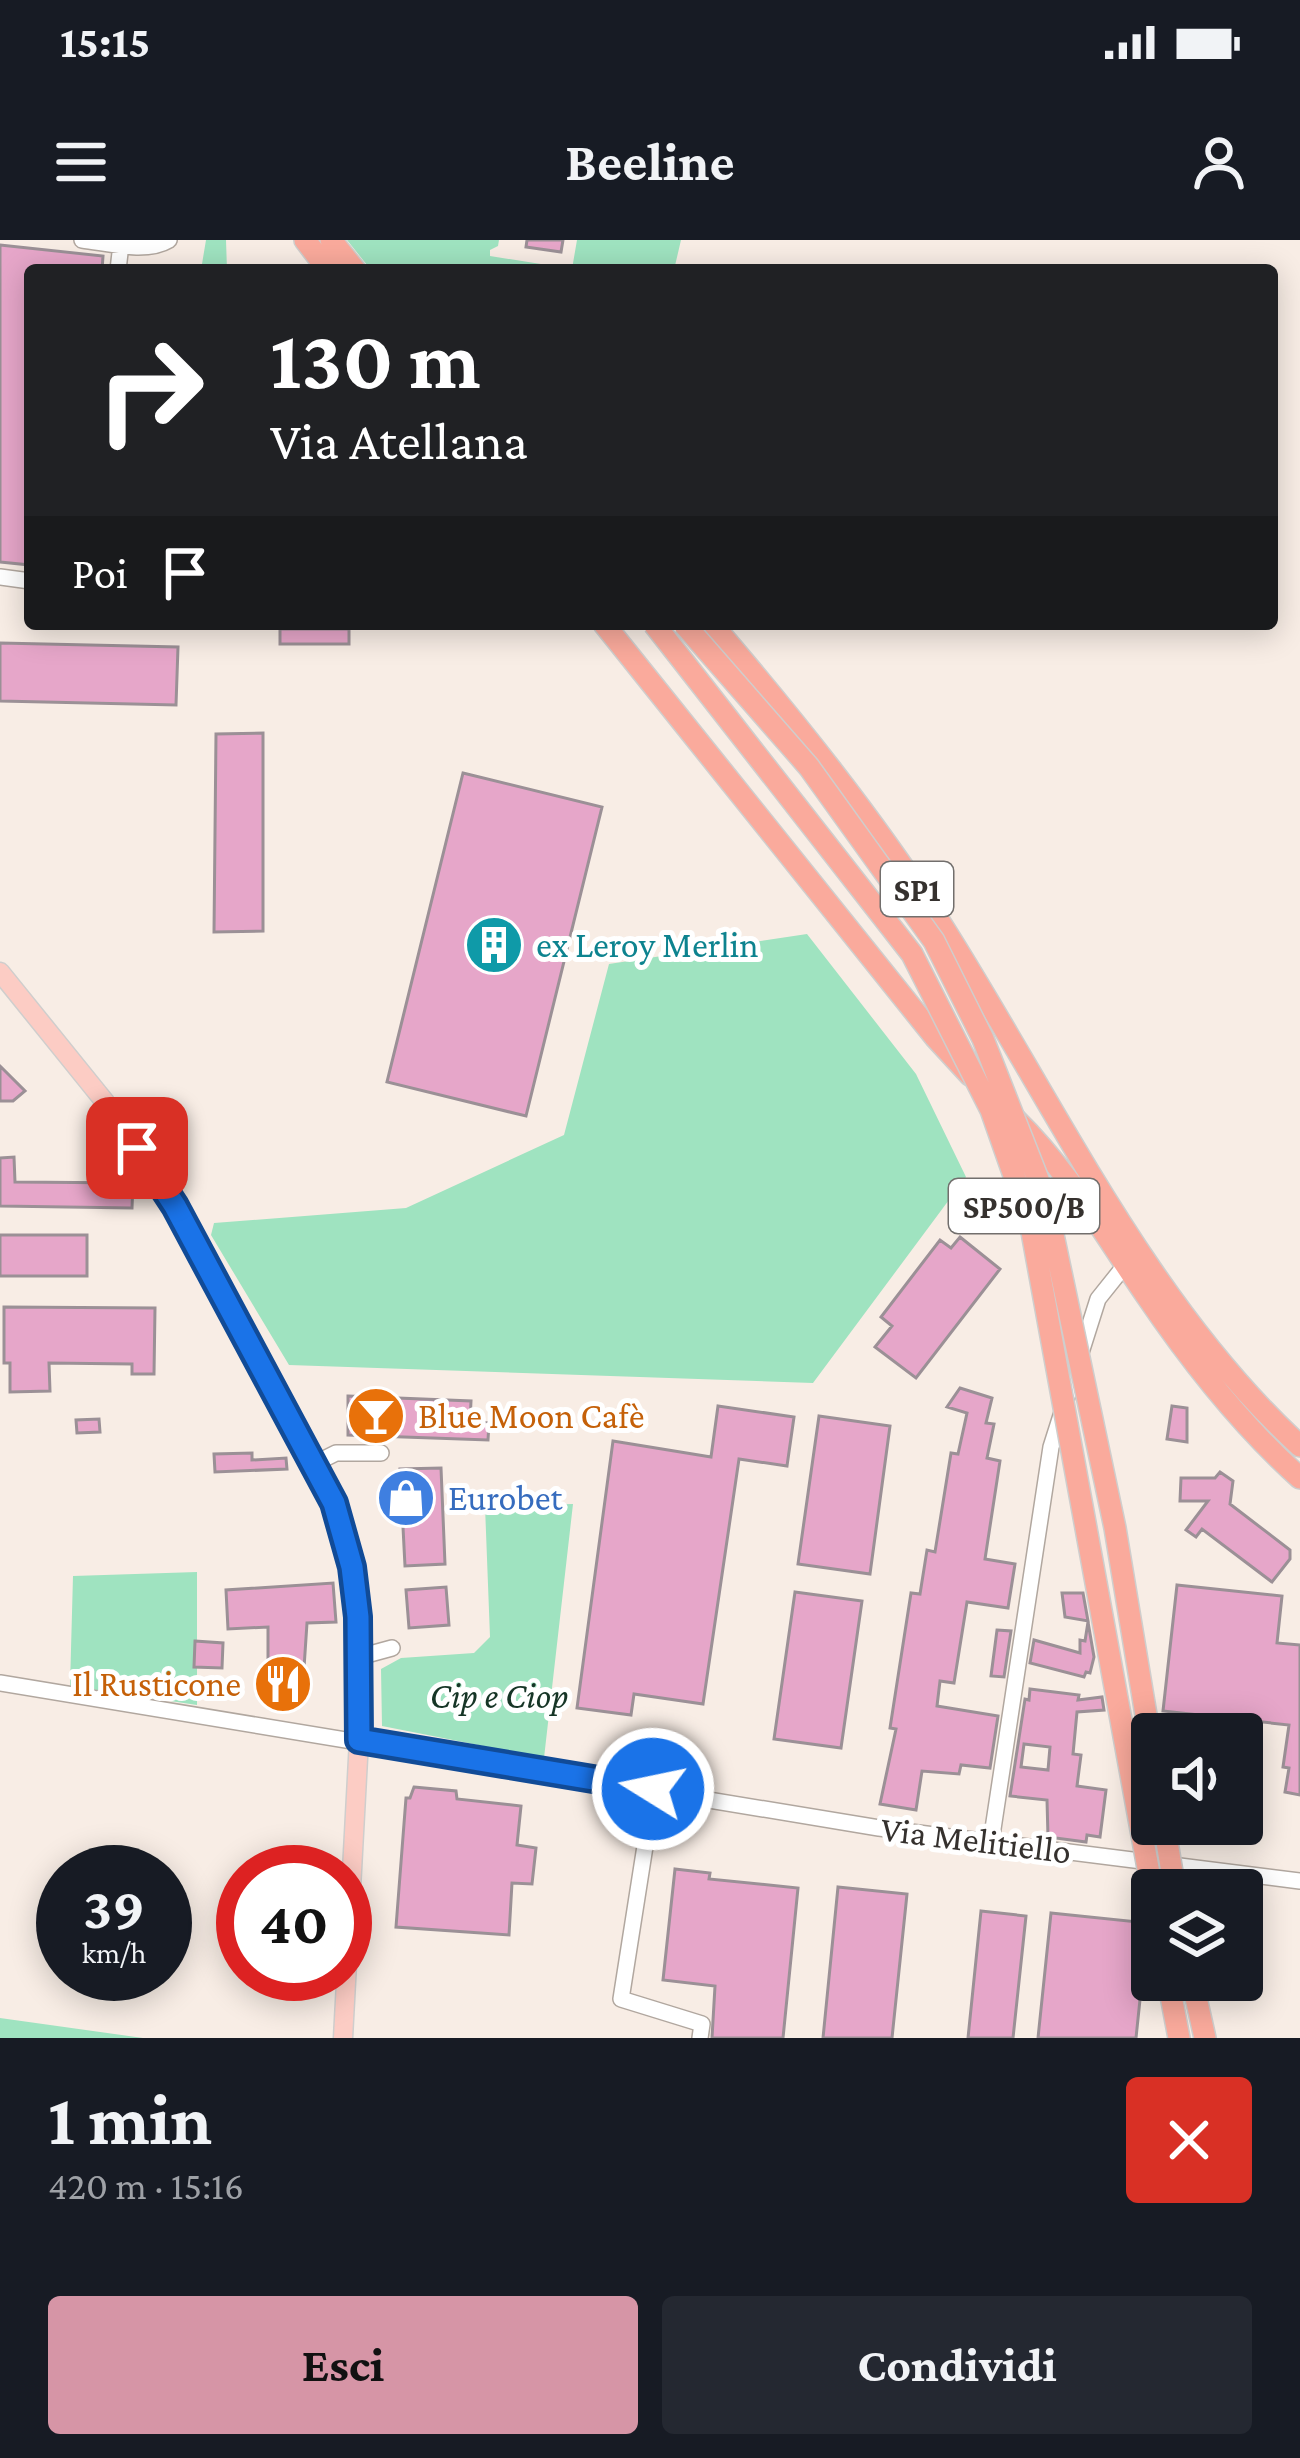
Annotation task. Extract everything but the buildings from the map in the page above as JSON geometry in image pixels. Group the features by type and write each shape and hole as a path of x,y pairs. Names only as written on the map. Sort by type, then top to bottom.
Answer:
{"highway":[{"path":"305,240 332,260"},
{"name":"SP1","path":"609,630 935,1037 1053,1159 1235,1409 1300,1478"},
{"name":"SP500/B","path":"658,630 912,954 991,1110 1030,1221 1148,1869"},
{"name":"SP500/B","path":"689,630 809,766 934,941 983,1039 1045,1197 1115,1528 1146,1713"},
{"name":"SP1","path":"717,630 871,823 940,922 1078,1158 1160,1280 1214,1350 1300,1446"},
{"path":"1172,2001 1179,2038"},
{"path":"1197,2001 1205,2038"}],"main road":[{"path":"0,973 105,1102 175,1206 334,1503 352,1567 359,1657 343,2038"}],"street":[{"path":"82,240 161,246 169,240"},
{"path":"119,264 121,244"},
{"path":"991,1842 1051,1447 1098,1298 1126,1264"},
{"path":"314,1464 337,1453 381,1454"},
{"path":"359,1657 392,1648"},
{"name":"Via Melitiello","path":"0,1683 359,1740 534,1762 653,1789 879,1828 1300,1881"},
{"path":"653,1789 621,1999 702,2024 700,2038"}],"green space":[{"path":"206,240 226,240 227,264 202,264"},
{"path":"347,240 499,240 490,256 540,264 366,264"},
{"path":"577,240 681,240 675,264 573,264"},
{"path":"807,934 916,1074 966,1177 813,1383 289,1365 211,1235 214,1223 406,1208 564,1135 609,964"},
{"name":"Cip e Ciop","path":"573,1504 544,1758 382,1726 381,1669 401,1658 474,1653 490,1637 485,1506"},
{"path":"197,1572 197,1705 70,1686 73,1576"},
{"path":"0,2018 143,2038 0,2038"}],"place":[{"name":"ex Leroy Merlin","path":"494,945"},
{"name":"Blue Moon Cafè","path":"376,1416"},
{"name":"Eurobet","path":"406,1498"},
{"name":"Il Rusticone","path":"283,1684"}],"route":[{"path":"137,1148 175,1206 334,1503 352,1567 358,1617 359,1740 653,1789"}]}
